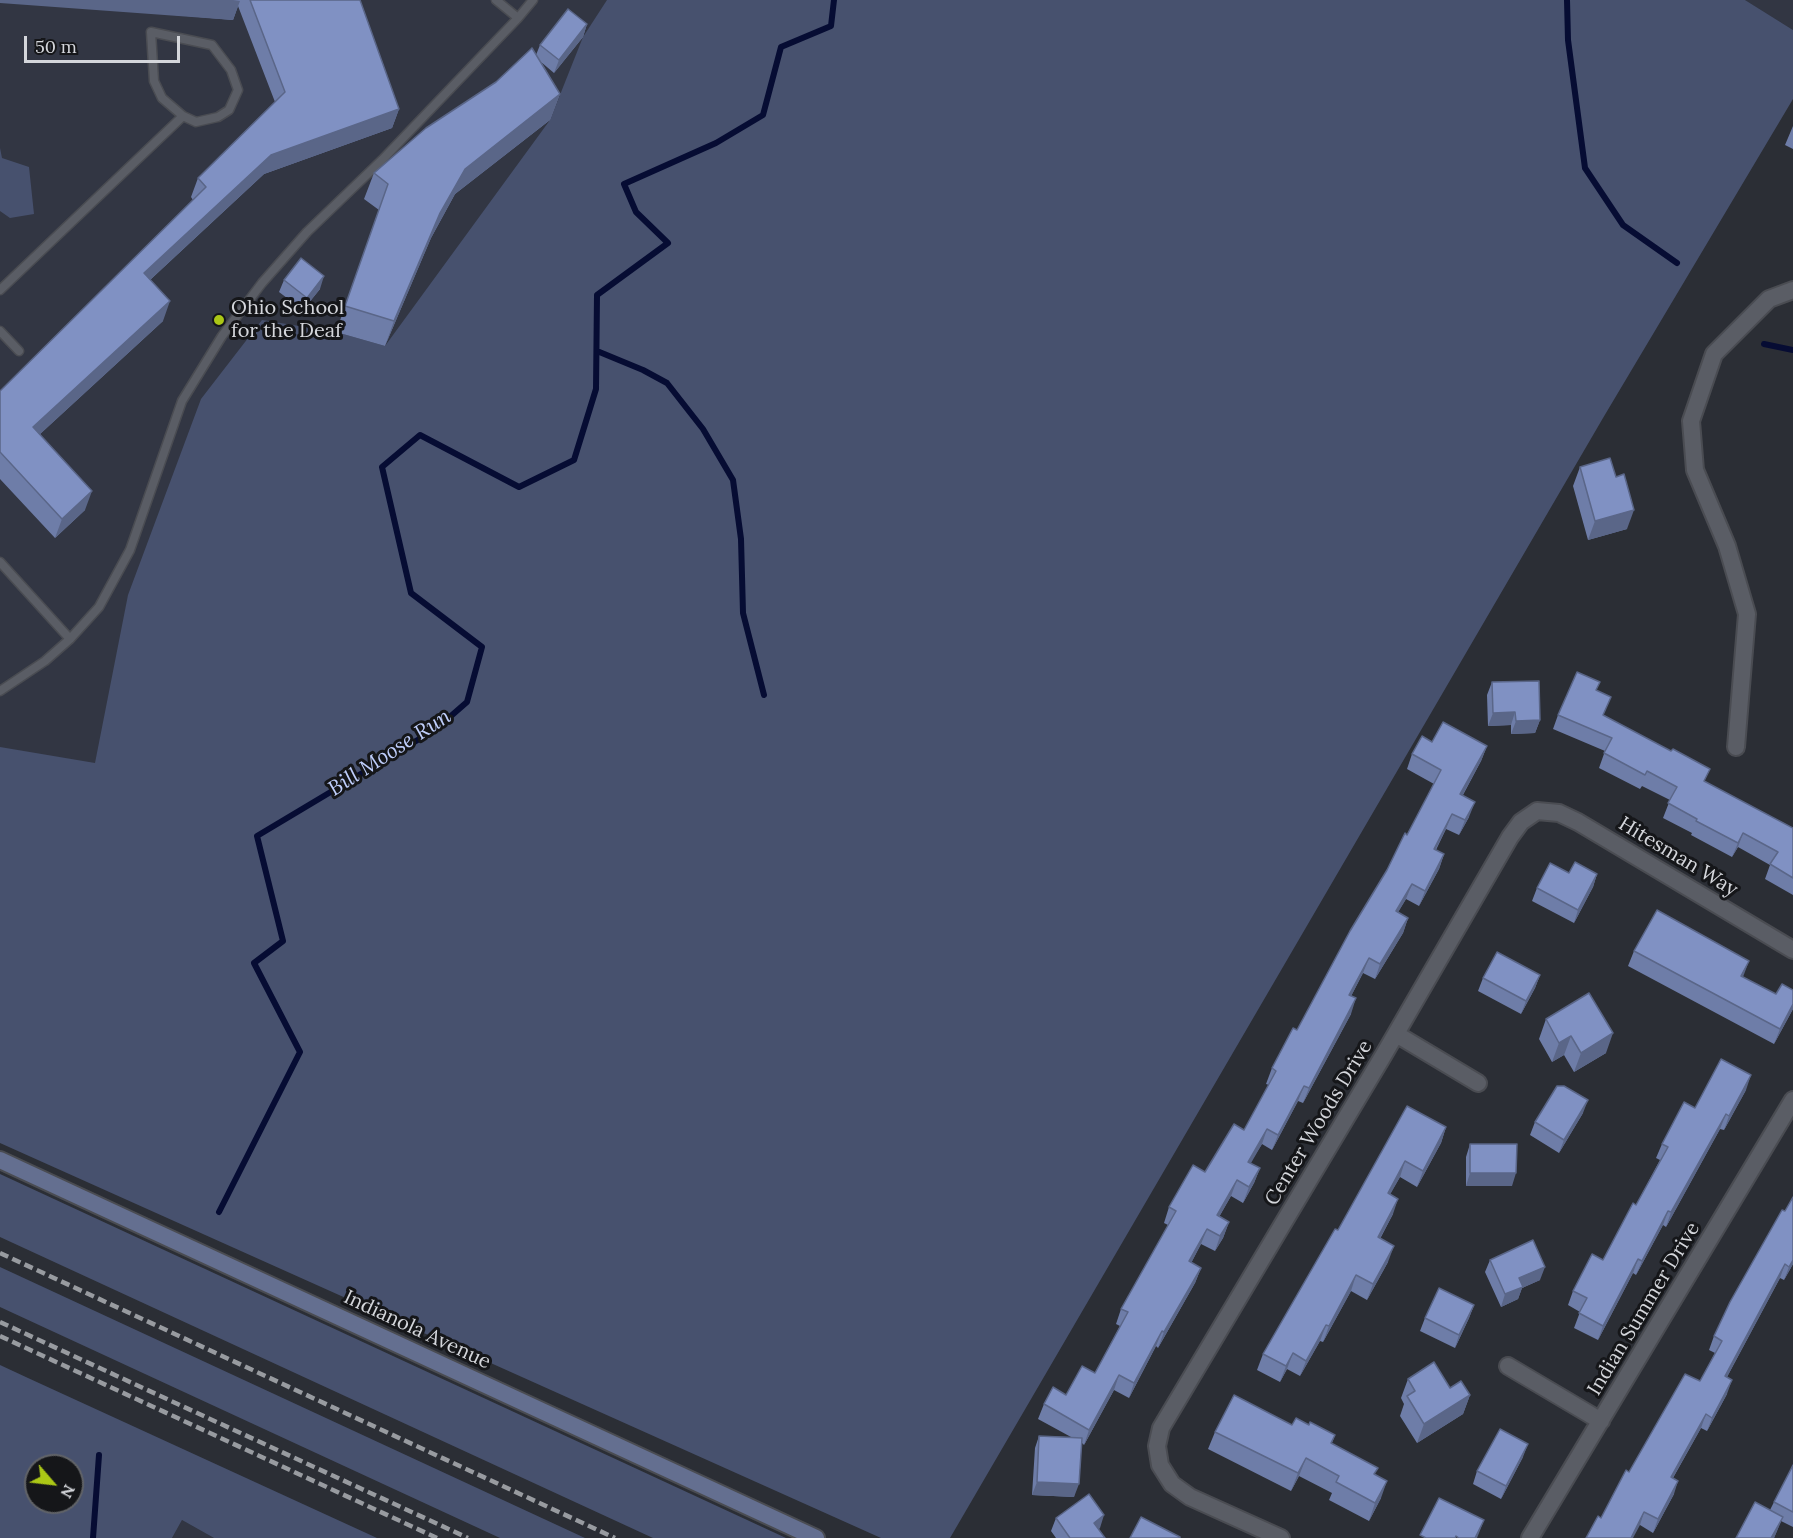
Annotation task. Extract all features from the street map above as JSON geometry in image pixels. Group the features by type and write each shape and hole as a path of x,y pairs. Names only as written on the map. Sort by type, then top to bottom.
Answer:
{"main road":[{"name":"Indianola Avenue","path":"0,1160 816,1538"}],"street":[{"path":"1736,747 1748,614 1727,546 1695,470 1691,421 1713,354 1769,299 1793,290"},
{"name":"Hitesman Way","path":"1537,811 1559,813 1578,822 1793,950"},
{"name":"Center Woods Drive","path":"1281,1538 1190,1497 1172,1484 1160,1465 1157,1446 1161,1428 1396,1034 1510,837 1521,822 1537,811"},
{"path":"1396,1034 1478,1083"},
{"name":"Indian Summer Drive","path":"1530,1538 1793,1100"},
{"path":"1508,1366 1601,1421"}],"lane":[{"path":"496,0 518,18"},
{"path":"0,691 45,662 99,607 130,550 182,401 222,336 262,283 306,232 382,160 533,0"},
{"path":"150,32 212,45 231,70 238,90 230,110 218,117 196,122 183,116 162,98 154,81 150,32"},
{"path":"0,290 183,116"},
{"path":"0,331 19,351"},
{"path":"0,562 69,639"}],"shaded area":[{"name":"Ohio School for the Deaf","path":"0,0 668,0 0,986"},
{"path":"607,0 1745,0 1793,30 1793,99 1603,418 950,1538 881,1538 0,1143 0,747 95,763 128,595 201,399 262,320 336,332 385,346 550,120 583,37"},
{"path":"1745,0 1793,0 1793,30 1748,2"},
{"path":"0,148 2,158 29,167 34,214 10,218 0,211"},
{"path":"0,1174 786,1538 653,1538 0,1237"},
{"path":"0,1267 585,1538 500,1538 0,1307"},
{"path":"0,1365 377,1538 214,1538 182,1520 172,1538 0,1538"},
{"path":"182,1520 214,1538 172,1538"}],"building":[{"path":"250,0 360,0 399,109 271,155 144,273 170,301 33,427 92,491 62,519 0,452 0,391 206,187 198,178 285,92"},
{"path":"568,9 587,24 559,60 540,45"},
{"path":"532,48 560,94 465,169 440,213 394,321 345,306 388,184 374,173 426,128 496,82"},
{"path":"301,258 324,276 307,298 284,280"},
{"path":"1610,458 1616,477 1624,474 1634,510 1595,521 1580,467"},
{"path":"1577,672 1600,682 1596,690 1611,697 1603,715 1710,769 1704,781 1793,828 1793,878 1770,864 1778,852 1743,833 1738,843 1696,821 1697,819 1668,803 1677,787 1647,771 1645,775 1604,753 1612,738 1558,715"},
{"path":"1539,681 1540,720 1516,721 1515,712 1493,713 1492,682"},
{"path":"1443,722 1487,746 1460,794 1475,802 1465,820 1452,814 1434,849 1444,854 1425,891 1412,884 1396,911 1408,918 1380,964 1369,958 1349,995 1356,998 1309,1088 1304,1086 1278,1135 1267,1129 1248,1162 1260,1168 1249,1187 1237,1180 1217,1215 1229,1222 1220,1236 1207,1229 1189,1261 1201,1268 1164,1332 1162,1331 1134,1383 1119,1375 1089,1430 1044,1404 1053,1387 1066,1395 1082,1366 1095,1373 1128,1312 1121,1309 1176,1211 1169,1207 1193,1165 1205,1172 1234,1124 1244,1130 1276,1071 1272,1068 1293,1028 1297,1030 1441,770 1412,754 1422,736 1432,742"},
{"path":"1575,862 1597,874 1578,910 1537,888 1550,863 1569,873"},
{"path":"1657,910 1749,961 1741,976 1776,994 1782,984 1793,990 1793,1004 1780,1029 1634,951"},
{"path":"1497,952 1540,975 1526,1001 1483,978"},
{"path":"1589,993 1613,1033 1581,1053 1571,1036 1559,1043 1546,1019"},
{"path":"1721,1059 1751,1075 1729,1116 1726,1114 1671,1212 1668,1211 1642,1261 1638,1259 1603,1326 1579,1313 1587,1298 1573,1291 1592,1254 1603,1260 1633,1203 1636,1205 1668,1147 1662,1144 1684,1102 1695,1108"},
{"path":"1557,1086 1564,1086 1588,1100 1564,1140 1535,1122"},
{"path":"1407,1106 1446,1127 1423,1171 1405,1161 1388,1193 1398,1199 1378,1237 1394,1246 1373,1284 1356,1275 1329,1326 1326,1325 1306,1361 1293,1353 1286,1366 1263,1354 1335,1229 1338,1230"},
{"path":"1470,1144 1517,1144 1516,1173 1470,1173"},
{"path":"1793,1197 1793,1260 1789,1267 1785,1264 1725,1376 1732,1380 1712,1418 1706,1414 1671,1477 1678,1481 1658,1519 1644,1512 1631,1538 1586,1538 1598,1516 1601,1518 1626,1470 1629,1472 1685,1374 1700,1381 1722,1341 1714,1336 1730,1302 1782,1210 1785,1211"},
{"path":"1533,1240 1545,1267 1519,1278 1523,1287 1505,1294 1490,1260"},
{"path":"1439,1288 1474,1305 1459,1335 1425,1318"},
{"path":"1434,1362 1450,1388 1461,1381 1470,1395 1424,1424 1407,1396 1415,1391 1408,1379"},
{"path":"1234,1395 1292,1425 1296,1418 1309,1425 1310,1422 1335,1435 1331,1443 1378,1468 1374,1474 1387,1481 1375,1503 1336,1482 1339,1476 1306,1458 1298,1473 1215,1432"},
{"path":"1500,1429 1528,1444 1506,1486 1477,1471"},
{"path":"1039,1436 1082,1438 1079,1484 1037,1482"},
{"path":"1793,1465 1793,1512 1774,1502"},
{"path":"1089,1494 1104,1515 1094,1523 1105,1538 1070,1538 1056,1518"},
{"path":"1439,1498 1484,1520 1475,1538 1456,1536 1455,1538 1426,1538 1420,1535"},
{"path":"1755,1502 1783,1517 1771,1538 1736,1538"},
{"path":"1141,1517 1180,1537 1180,1538 1130,1538"}],"waterway":[{"name":"Bill Moose Run","path":"219,1212 300,1052 254,963 283,941 257,836 436,729 467,702 482,647 411,593 382,467 420,435 519,487 574,460 596,389 597,295 668,243 636,212 624,184 716,143 763,115 781,47 831,26 834,0"},
{"path":"1567,0 1568,40 1585,168 1623,225 1677,263"},
{"path":"1764,344 1793,350"},
{"path":"597,351 643,370 667,383 703,429 733,480 741,539 743,613 764,695"},
{"path":"93,1538 99,1455"}],"railway":[{"path":"0,1253 615,1538"},
{"path":"0,1322 468,1538"},
{"path":"0,1336 437,1538"}],"place":[{"name":"Ohio School for the Deaf","path":"219,320"}]}
